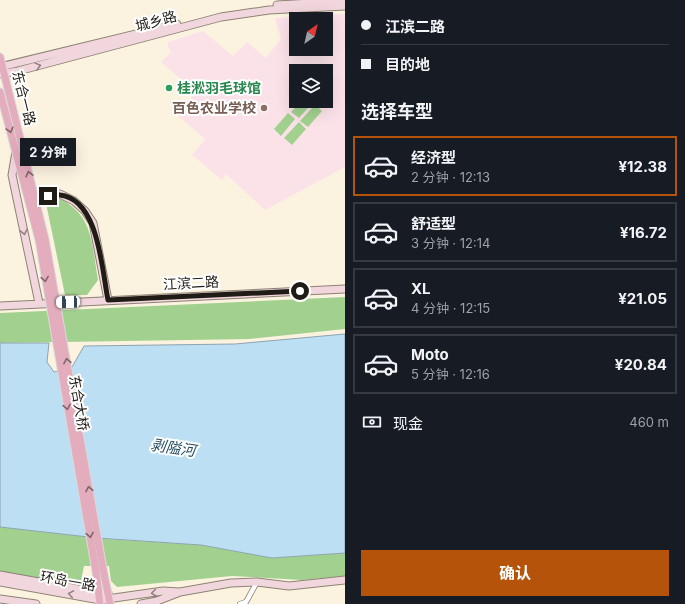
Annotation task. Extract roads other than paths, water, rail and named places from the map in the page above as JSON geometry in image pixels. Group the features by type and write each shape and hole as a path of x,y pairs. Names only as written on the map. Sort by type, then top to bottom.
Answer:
{"main road":[{"name":"城乡路","path":"2,70 220,14 268,6 345,1"},
{"name":"城乡路","path":"2,70 221,17 269,10 345,6"},
{"name":"东合一路","path":"0,57 35,198 42,240"},
{"name":"东合一路","path":"0,92 42,240"},
{"path":"16,152 12,175 39,303"},
{"path":"35,198 60,194 74,201 85,211 92,223 108,300"},
{"name":"东合大桥","path":"42,240 99,570"},
{"name":"江滨二路","path":"0,306 345,288"},
{"path":"99,570 109,598"},
{"path":"0,575 100,599 99,570"},
{"name":"环岛一路","path":"0,582 100,599 163,592 180,592 230,583 257,582 289,586 345,580"},
{"name":"环岛一路","path":"141,604 157,601 180,592"},
{"name":"环岛一路","path":"0,599 36,604"},
{"path":"0,603 4,604"}],"street":[{"path":"240,604 246,602 257,582"}],"water":[{"name":"剥隘河","path":"345,334 345,553 272,558 201,545 97,538 0,527 0,343 49,343 47,362 54,372 72,367 84,346 235,344"}],"place":[{"name":"桂淞羽毛球馆","path":"169,88"},
{"name":"百色农业学校","path":"264,108"}]}
